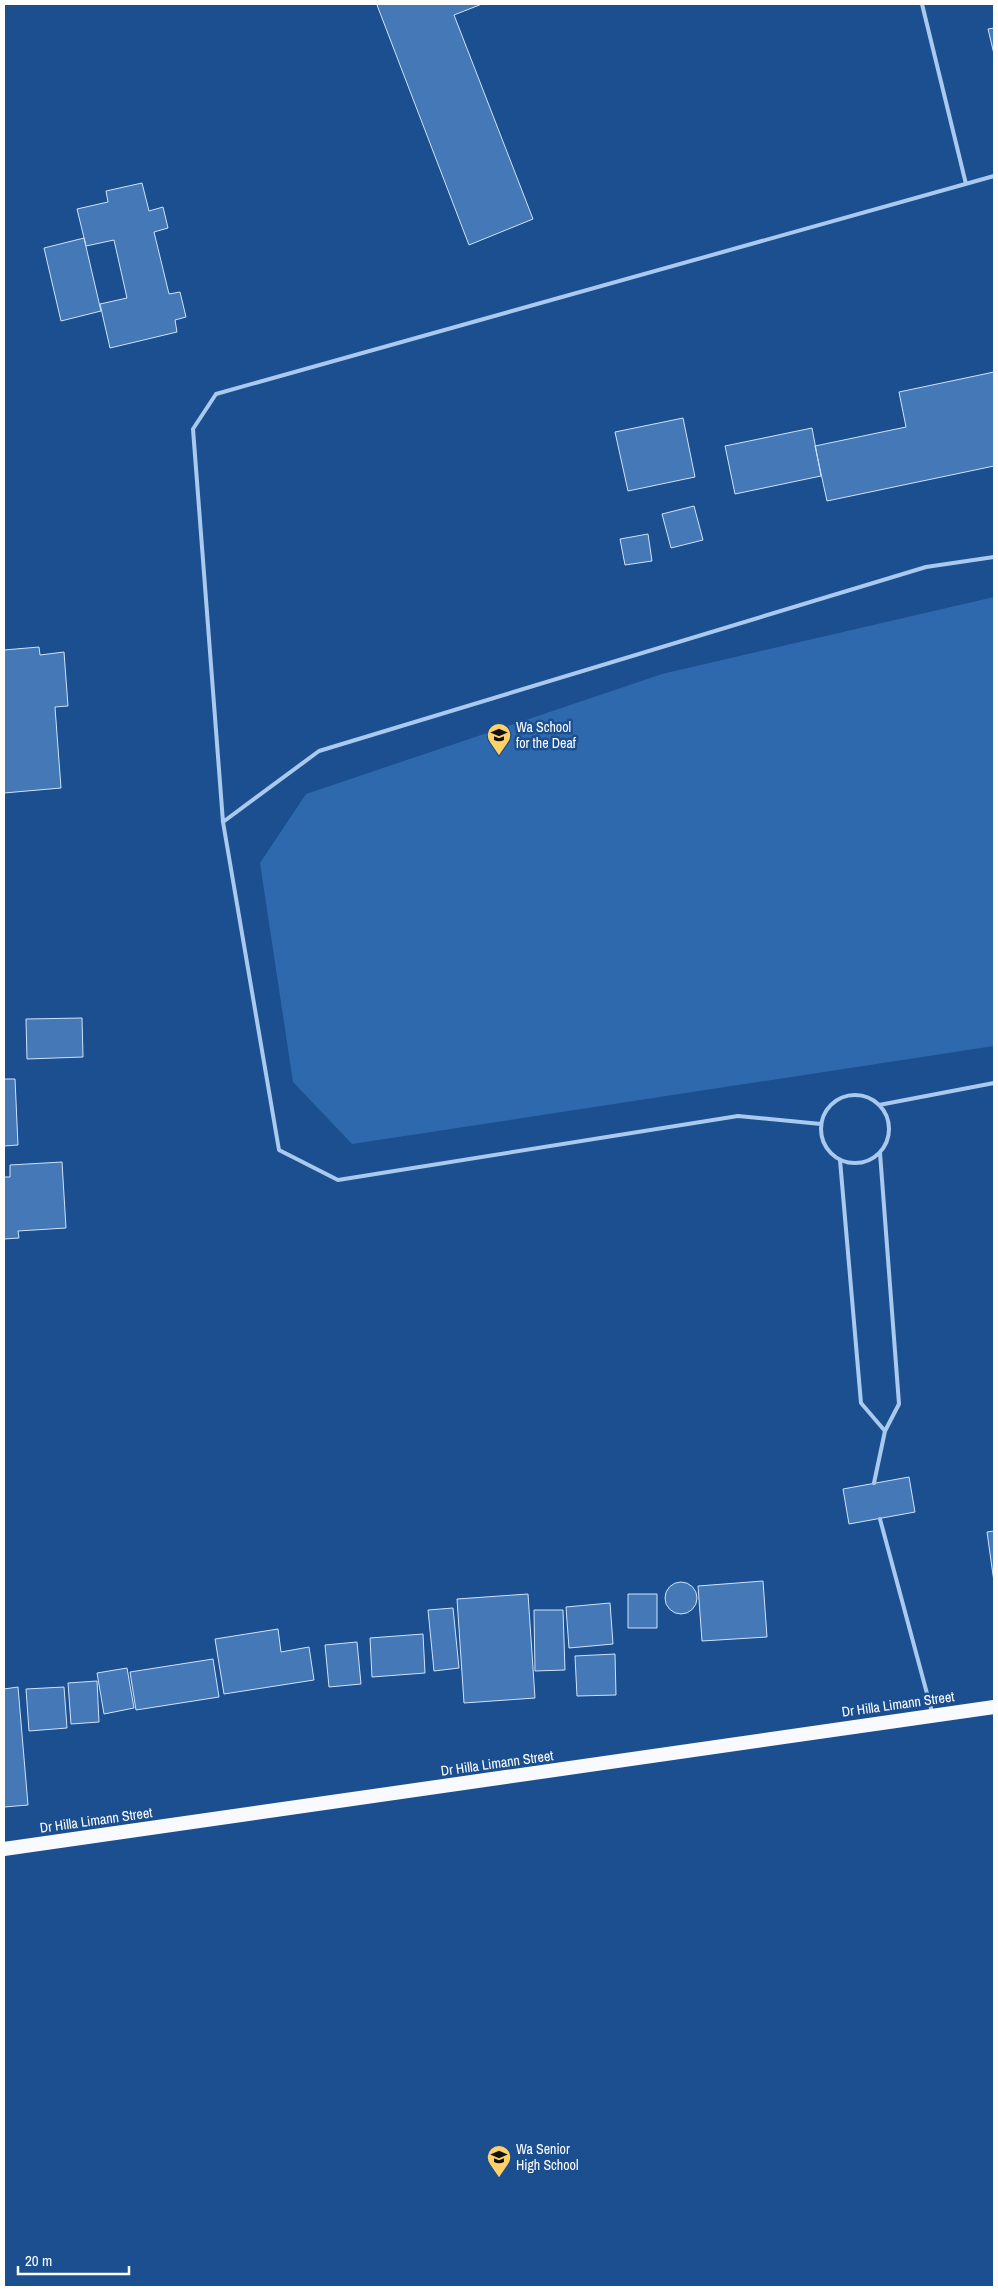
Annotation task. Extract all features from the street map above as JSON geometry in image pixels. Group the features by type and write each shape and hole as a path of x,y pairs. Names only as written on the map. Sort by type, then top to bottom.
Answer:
{"highway":[{"name":"Dr Hilla Limann Street","path":"4,1849 994,1707"}],"lane":[{"path":"922,4 966,184"},
{"path":"822,1124 738,1116 338,1180 279,1150 223,822 193,429 216,394 994,176"},
{"path":"223,822 319,751 926,567 994,557"},
{"path":"880,1105 994,1083"},
{"path":"874,1483 884,1431 899,1404 880,1153 889,1134 886,1114 880,1105 871,1098 850,1095 831,1105 822,1124 822,1135 825,1145 831,1154 840,1160 861,1164 880,1153"},
{"path":"840,1160 861,1403 884,1431"},
{"path":"880,1519 932,1715"}],"shaded area":[{"path":"994,597 994,1046 352,1144 293,1082 260,863 306,794 662,674"}],"building":[{"path":"482,4 454,15 533,219 469,245 377,5"},
{"path":"994,28 994,54 988,29"},
{"path":"142,183 149,211 163,207 168,228 154,232 169,294 180,292 186,317 175,320 177,332 110,348 100,304 127,298 114,240 86,246 77,209 108,202 106,191"},
{"path":"84,238 101,311 61,321 44,248"},
{"path":"994,372 994,466 827,501 815,446 906,427 899,392"},
{"path":"683,418 695,477 628,491 615,432"},
{"path":"812,428 821,476 735,494 725,446"},
{"path":"694,506 703,540 671,548 662,514"},
{"path":"648,534 652,561 625,565 620,539"},
{"path":"39,647 40,655 64,652 68,706 55,707 61,788 4,793 4,650"},
{"path":"82,1018 83,1057 27,1059 26,1019"},
{"path":"4,1079 15,1079 18,1145 4,1146"},
{"path":"62,1162 66,1228 18,1231 19,1238 4,1239 4,1177 10,1177 10,1165"},
{"path":"909,1477 915,1512 849,1524 843,1489"},
{"path":"994,1531 994,1582 987,1532"},
{"path":"763,1581 767,1637 702,1641 698,1586"},
{"path":"681,1582 687,1583 692,1587 696,1592 696,1604 692,1609 687,1613 681,1614 675,1613 670,1609 666,1604 665,1598 666,1592 670,1587 675,1583"},
{"path":"528,1594 535,1698 464,1703 457,1599"},
{"path":"628,1594 657,1594 657,1628 628,1628"},
{"path":"610,1603 613,1644 569,1648 566,1607"},
{"path":"453,1608 459,1668 434,1671 428,1610"},
{"path":"534,1610 563,1610 565,1670 535,1671"},
{"path":"278,1629 281,1652 309,1647 314,1680 224,1694 215,1639"},
{"path":"423,1634 425,1673 372,1677 370,1638"},
{"path":"357,1642 361,1684 329,1687 325,1645"},
{"path":"615,1654 616,1695 577,1696 575,1656"},
{"path":"213,1659 219,1697 136,1710 130,1672"},
{"path":"127,1668 134,1708 104,1714 97,1673"},
{"path":"97,1681 99,1722 71,1724 68,1683"},
{"path":"18,1687 28,1805 4,1807 4,1689"},
{"path":"64,1687 67,1728 29,1731 26,1689"}],"place":[{"name":"Wa School for the Deaf","path":"499,756"},
{"name":"Wa Senior High School","path":"499,2178"}]}
